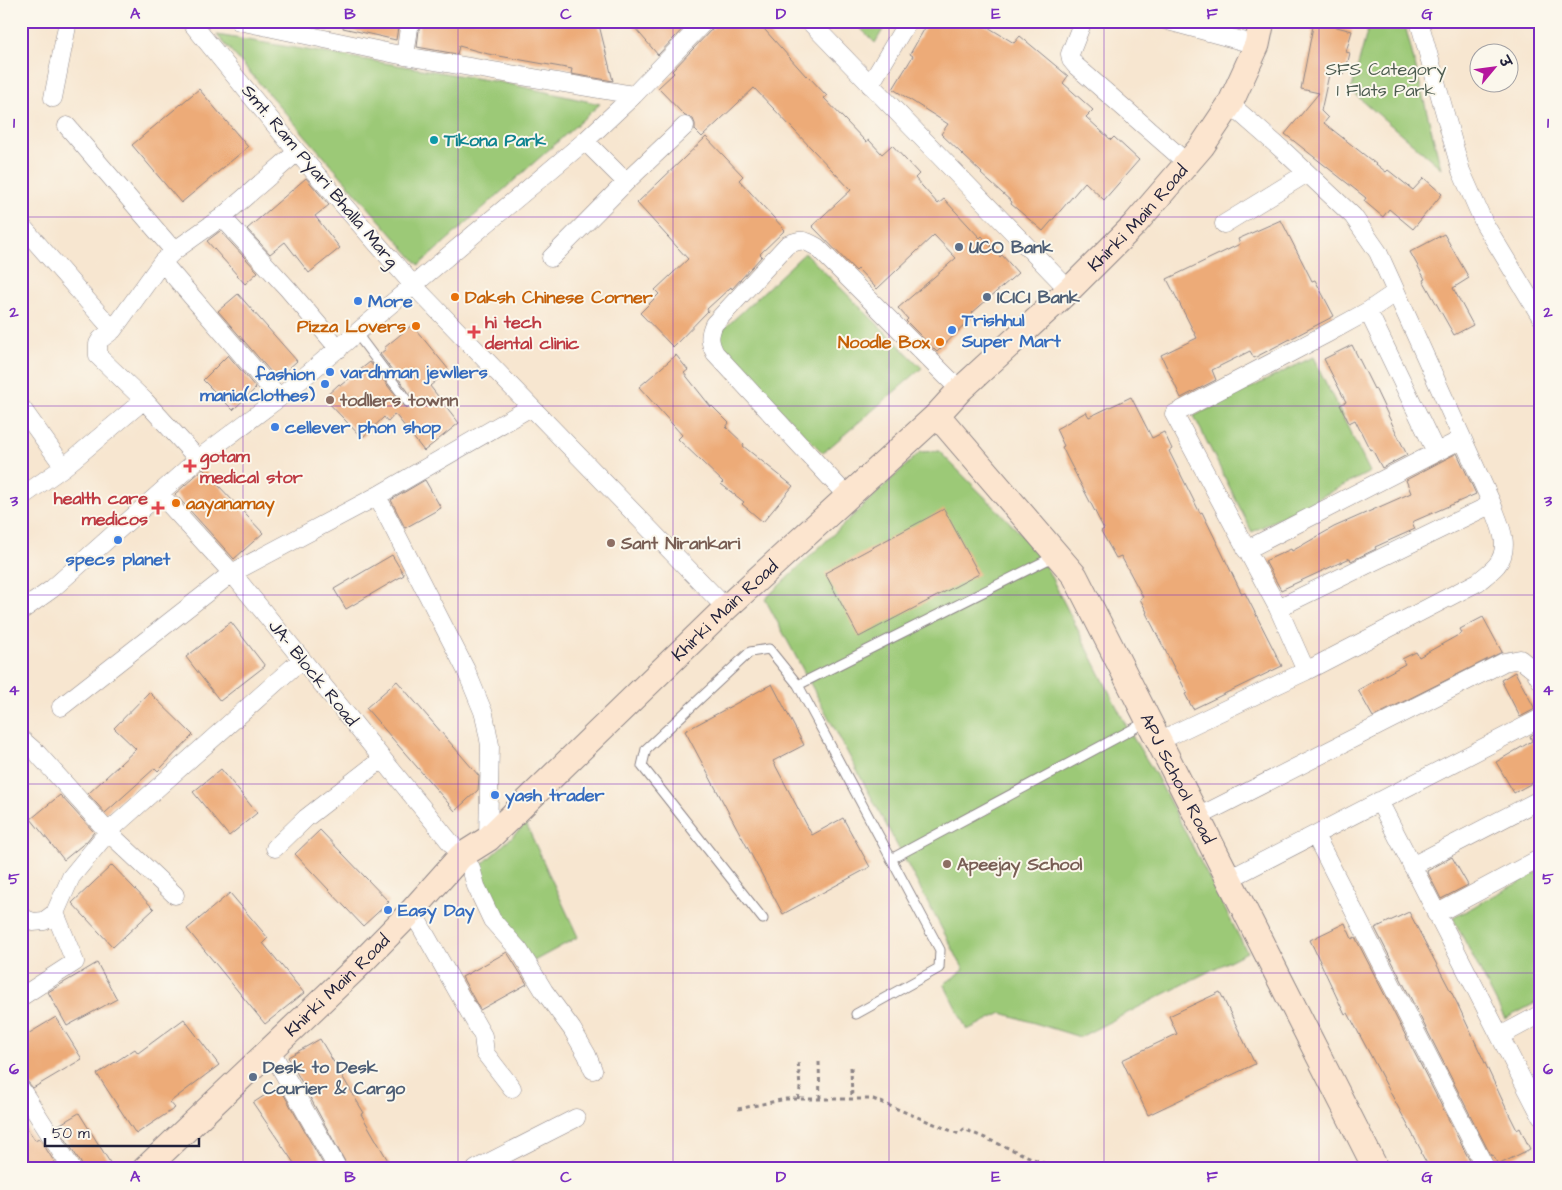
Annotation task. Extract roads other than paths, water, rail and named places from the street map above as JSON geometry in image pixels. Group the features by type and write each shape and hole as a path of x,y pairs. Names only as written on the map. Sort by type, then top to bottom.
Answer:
{"street":[{"path":"53,98 68,21"},
{"name":"Smt. Ram Pyari Bhalla Marg","path":"190,21 297,152 414,286 726,608"},
{"path":"239,21 405,56 634,95"},
{"path":"405,56 410,21"},
{"path":"21,611 52,588 198,459 279,398 358,334 585,141 634,95 705,21"},
{"path":"809,21 1069,290"},
{"path":"870,85 908,21"},
{"path":"1083,21 1070,54 1071,60 1187,163"},
{"path":"1168,21 1257,45"},
{"name":"Khirki Main Road","path":"145,1169 271,1051 412,911 461,856 488,839 726,608 937,415 960,390 1069,290 1134,225 1202,146 1230,104 1257,45 1262,21"},
{"path":"1419,21 1460,171 1484,224 1541,318"},
{"path":"1154,731 1306,671 1478,582 1497,565 1503,552 1504,539 1492,504 1378,252 1353,216 1230,104"},
{"path":"67,126 279,398"},
{"path":"551,258 626,182 685,126"},
{"path":"585,141 626,182"},
{"path":"198,459 144,400 98,356 98,344 101,339 113,330 168,256 222,217 297,152"},
{"path":"1224,224 1307,173"},
{"path":"222,217 288,289 339,349"},
{"path":"21,226 113,330"},
{"path":"848,497 715,353 710,344 709,335 714,324 787,245 797,240 805,240 816,247 960,390"},
{"path":"1306,671 1278,608 1174,414 1368,311 1396,292"},
{"path":"1368,311 1436,452"},
{"path":"21,497 64,467 144,400"},
{"path":"21,407 64,467"},
{"path":"61,707 232,573 377,496 531,407"},
{"name":"APJ School Road","path":"937,415 1075,576 1376,1169"},
{"path":"1246,550 1462,439"},
{"name":"JA- Block Road","path":"160,494 232,573 471,868 476,886 492,920 519,950 544,991 572,1029 593,1070"},
{"path":"377,496 462,662 484,714 490,745 488,839"},
{"path":"1278,608 1492,504"},
{"path":"21,917 33,922 44,921 55,913 71,877 108,832 302,659"},
{"path":"1198,817 1504,662 1520,659 1535,671 1541,682"},
{"path":"1229,879 1541,718"},
{"path":"21,738 37,753 108,832 175,895"},
{"path":"275,848 306,818 382,759"},
{"path":"1412,866 1541,798"},
{"path":"1379,802 1500,1036 1536,1095 1541,1116"},
{"path":"1315,835 1486,1169"},
{"path":"1436,914 1541,858"},
{"path":"412,911 483,1036 485,1053 512,1088"},
{"path":"21,997 75,962 55,913"},
{"path":"1500,1036 1541,1014"},
{"path":"271,1051 338,1169"},
{"path":"21,1089 72,1169"},
{"path":"476,1169 576,1118"}],"lane":[{"path":"358,334 408,402"},
{"path":"798,685 1057,555"},
{"path":"763,919 642,766 646,749 750,652 769,649 798,685 940,950 939,968 856,1014"},
{"path":"891,859 1154,731"}],"place":[{"name":"Tikona Park","path":"434,140"},
{"name":"UCO Bank","path":"959,247"},
{"name":"Daksh Chinese Corner","path":"455,297"},
{"name":"ICICI Bank","path":"987,297"},
{"name":"More","path":"358,301"},
{"name":"Pizza Lovers","path":"416,326"},
{"name":"Trishhul Super Mart","path":"952,330"},
{"name":"hi tech dental clinic","path":"474,332"},
{"name":"Noodle Box","path":"940,342"},
{"name":"vardhman jewllers","path":"330,372"},
{"name":"fashion mania(clothes)","path":"325,384"},
{"name":"todllers townn","path":"330,400"},
{"name":"cellever phon shop","path":"275,427"},
{"name":"gotam medical stor","path":"190,466"},
{"name":"aayanamay","path":"176,503"},
{"name":"health care medicos","path":"158,508"},
{"name":"specs planet","path":"118,540"},
{"name":"Sant Nirankari","path":"611,543"},
{"name":"yash trader","path":"495,795"},
{"name":"Apeejay School","path":"947,864"},
{"name":"Easy Day","path":"388,910"},
{"name":"Desk to Desk Courier & Cargo","path":"253,1077"}],"park label":[{"name":"SFS Category 1 Flats Park","path":"1386,79"}]}
